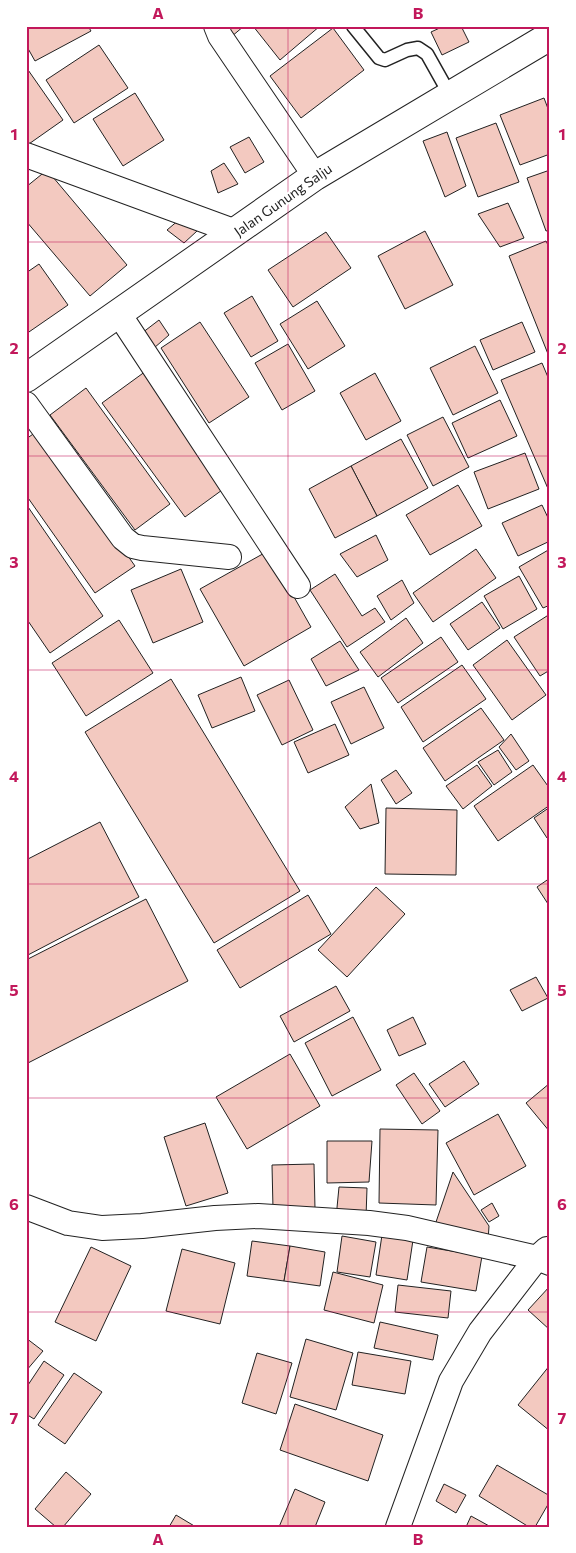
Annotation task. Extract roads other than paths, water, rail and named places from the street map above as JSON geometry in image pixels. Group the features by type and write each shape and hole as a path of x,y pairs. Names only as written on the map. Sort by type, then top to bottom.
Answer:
{"main road":[{"name":"Jalan Gunung Salju","path":"26,378 314,176 550,36"}],"street":[{"path":"216,26 220,36 314,176"},
{"path":"26,155 236,232"},
{"path":"119,314 298,586"},
{"path":"26,404 123,538 133,546 229,557"},
{"path":"26,1207 68,1223 102,1228 258,1216 369,1223 407,1228 546,1256 480,1332 451,1381 398,1527"}],"lane":[{"path":"353,26 379,58 385,60 407,50 418,48 427,54 450,95"}]}
